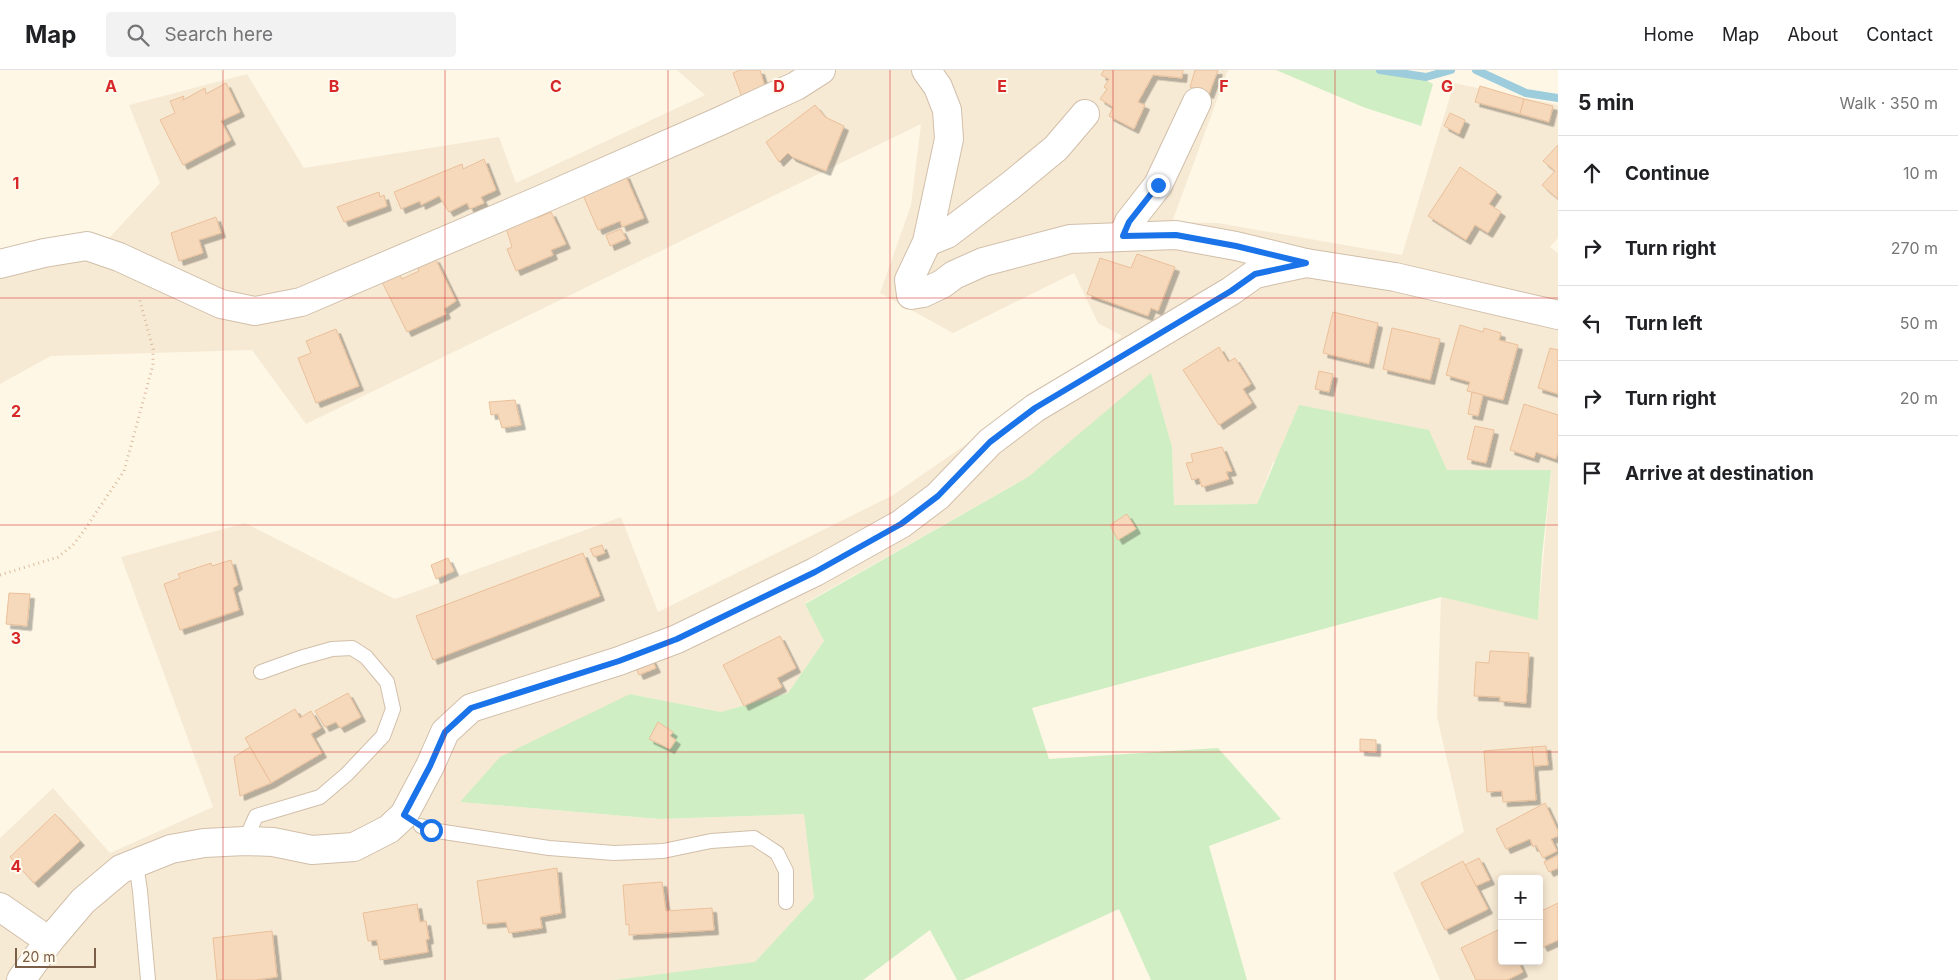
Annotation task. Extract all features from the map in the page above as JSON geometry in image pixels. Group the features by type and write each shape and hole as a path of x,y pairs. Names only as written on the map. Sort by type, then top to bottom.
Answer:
{"street":[{"path":"0,264 44,253 87,246 119,257 221,304 255,311 302,302 718,122 796,86 821,70"},
{"path":"926,70 938,87 947,110 949,139 927,242 909,280 911,295 923,293 942,284 954,275 983,262 1070,239 1176,235 1236,246 1306,263 1396,277 1558,315"},
{"path":"1123,236 1129,222 1158,185 1178,146 1197,102"},
{"path":"927,242 948,234 1016,181 1056,148 1086,114"},
{"path":"21,980 49,941 83,901 120,869 171,849 204,843 273,842 312,850 354,847 411,820 430,766 445,732 471,708 619,661 677,639 815,572 901,524 938,496 990,442 1035,408 1231,291 1255,274 1306,263"},
{"path":"0,907 49,941"}],"lane":[{"path":"245,841 256,816 320,797 347,774 383,736 393,708 387,682 366,657 352,648 332,649 261,672"},
{"path":"411,820 431,830 549,848 614,853 663,851 712,841 754,838 777,853 786,871 786,902"},
{"path":"136,863 148,980"}],"path":[{"path":"0,575 58,557 73,544 124,471 153,364 153,348 137,287 137,283 147,270"}],"shaded area":[{"path":"677,70 1228,70 1172,222 1218,223 1402,255 1454,83 1558,105 1558,238 1550,247 1558,253 1558,980 1440,980 1393,873 1464,832 1437,717 1441,597 1538,619 1551,470 1447,470 1273,462 1257,504 1174,505 1172,447 1151,374 1028,477 805,603 824,641 788,693 721,712 630,694 461,802 659,819 805,814 814,898 755,963 614,980 0,980 0,838 53,788 110,853 213,807 121,557 245,523 395,599 621,517 658,612 893,495 1122,336 1098,323 1074,273 953,333 880,293 911,205 921,124 306,424 252,350 51,356 0,384 0,249 110,237 160,183 129,105 247,74 304,168 499,137 516,183 705,95"}],"green space":[{"path":"1276,70 1406,70 1433,84 1421,126 1363,107"},
{"path":"1151,373 1172,447 1174,505 1257,504 1299,405 1429,430 1447,470 1551,470 1542,556 1538,620 1441,597 1032,708 1049,759 1218,748 1281,819 1209,846 1247,980 1151,980 1119,909 963,980 957,980 930,930 863,980 614,980 755,962 814,898 804,814 659,819 460,802 500,757 630,694 721,712 788,693 824,641 805,604 1028,477"}],"building":[{"path":"740,70 760,70 765,87 742,97 733,73"},
{"path":"1104,70 1183,70 1182,78 1153,75 1138,102 1145,105 1134,129 1109,116 1113,107 1100,99 1107,89 1104,87 1109,79 1101,75"},
{"path":"1195,70 1218,70 1209,94 1190,87"},
{"path":"226,83 240,112 221,121 231,140 183,165 160,120 175,113 170,101 184,96 183,100 205,88 206,94"},
{"path":"1480,86 1524,99 1520,114 1475,102"},
{"path":"1524,99 1553,106 1549,122 1520,114"},
{"path":"815,105 825,117 844,126 826,171 792,157 788,153 779,162 766,142"},
{"path":"1450,113 1465,120 1459,134 1444,126"},
{"path":"1558,145 1558,199 1542,185 1555,171 1543,161"},
{"path":"484,159 496,190 481,197 484,203 470,209 467,203 449,212 439,196 421,205 420,201 401,209 394,192 462,164 463,169"},
{"path":"1460,167 1497,192 1489,204 1501,212 1488,233 1475,225 1466,240 1428,216"},
{"path":"625,174 644,218 622,227 620,221 598,230 582,193"},
{"path":"379,192 380,197 384,195 387,206 344,222 337,207"},
{"path":"551,212 566,244 551,250 553,255 516,271 507,249 512,247 506,228"},
{"path":"216,217 221,233 199,240 203,253 179,261 171,233"},
{"path":"621,229 626,239 610,246 606,235"},
{"path":"1137,254 1175,267 1158,311 1151,308 1148,316 1087,294 1100,258 1131,268"},
{"path":"435,258 456,301 444,309 446,314 407,332 382,282 399,274 402,279 419,271 417,265"},
{"path":"1333,312 1378,323 1369,364 1323,353"},
{"path":"1460,325 1483,332 1484,328 1501,333 1499,340 1518,345 1503,400 1467,391 1470,382 1446,375"},
{"path":"1392,328 1440,339 1430,380 1383,369"},
{"path":"336,329 359,386 316,403 298,358 311,353 306,341"},
{"path":"1219,347 1228,362 1235,358 1251,384 1243,389 1252,403 1219,425 1183,370"},
{"path":"1550,348 1558,350 1558,394 1538,388"},
{"path":"1319,371 1333,374 1329,392 1315,389"},
{"path":"1472,392 1483,395 1478,416 1468,414"},
{"path":"515,400 521,425 502,428 498,414 491,415 489,402"},
{"path":"1524,404 1558,415 1558,452 1556,459 1536,452 1534,458 1510,450"},
{"path":"1475,426 1494,430 1486,463 1467,459"},
{"path":"1222,447 1232,471 1226,472 1229,479 1202,487 1199,478 1192,480 1186,463 1193,462 1191,454"},
{"path":"1127,514 1136,529 1118,540 1110,525"},
{"path":"602,545 605,553 594,557 590,549"},
{"path":"583,553 600,596 433,660 416,616"},
{"path":"448,558 454,571 436,579 431,565"},
{"path":"231,560 238,585 233,588 239,610 180,630 164,584 180,578 178,574 211,563 212,566"},
{"path":"9,593 30,594 27,626 6,624"},
{"path":"780,636 796,668 777,678 782,687 744,706 723,665"},
{"path":"1490,651 1529,653 1526,703 1500,701 1500,697 1474,696 1476,662 1489,663"},
{"path":"651,658 656,668 639,675 634,664"},
{"path":"348,693 361,717 340,728 336,722 325,727 315,711"},
{"path":"295,709 300,718 311,711 321,728 311,734 322,753 271,783 245,738"},
{"path":"658,722 673,732 670,736 676,740 670,749 649,739"},
{"path":"1360,739 1376,740 1376,752 1360,751"},
{"path":"1546,746 1548,765 1534,766 1532,747"},
{"path":"250,747 271,783 240,796 234,757"},
{"path":"1532,747 1536,800 1503,802 1502,791 1487,792 1484,751"},
{"path":"1545,803 1558,831 1558,836 1551,839 1557,851 1543,858 1536,845 1533,847 1530,839 1506,849 1496,829"},
{"path":"55,814 80,841 34,883 10,857"},
{"path":"1558,855 1558,868 1549,872 1544,862"},
{"path":"1479,858 1490,880 1476,886 1465,865"},
{"path":"1463,861 1488,909 1445,930 1421,883"},
{"path":"557,868 561,913 540,917 542,928 509,933 506,922 483,924 477,881"},
{"path":"662,882 666,911 712,908 714,930 629,935 629,924 626,925 623,885"},
{"path":"1558,903 1558,940 1543,947 1543,920 1543,910"},
{"path":"417,904 420,922 426,921 429,939 426,940 428,952 380,960 377,940 368,941 363,913"},
{"path":"1498,930 1498,965 1520,965 1523,972 1507,980 1476,980 1461,948"},
{"path":"272,931 277,977 255,980 217,980 213,938"}],"waterway":[{"path":"1380,70 1426,77 1451,70"},
{"path":"1476,70 1526,93 1558,98"}],"route":[{"path":"431,830 404,815 430,766 445,732 471,708 619,661 677,639 728,616 815,572 901,524 938,496 990,442 1035,408 1231,291 1255,274 1306,263 1236,246 1176,235 1123,236 1129,222 1158,185"}]}
